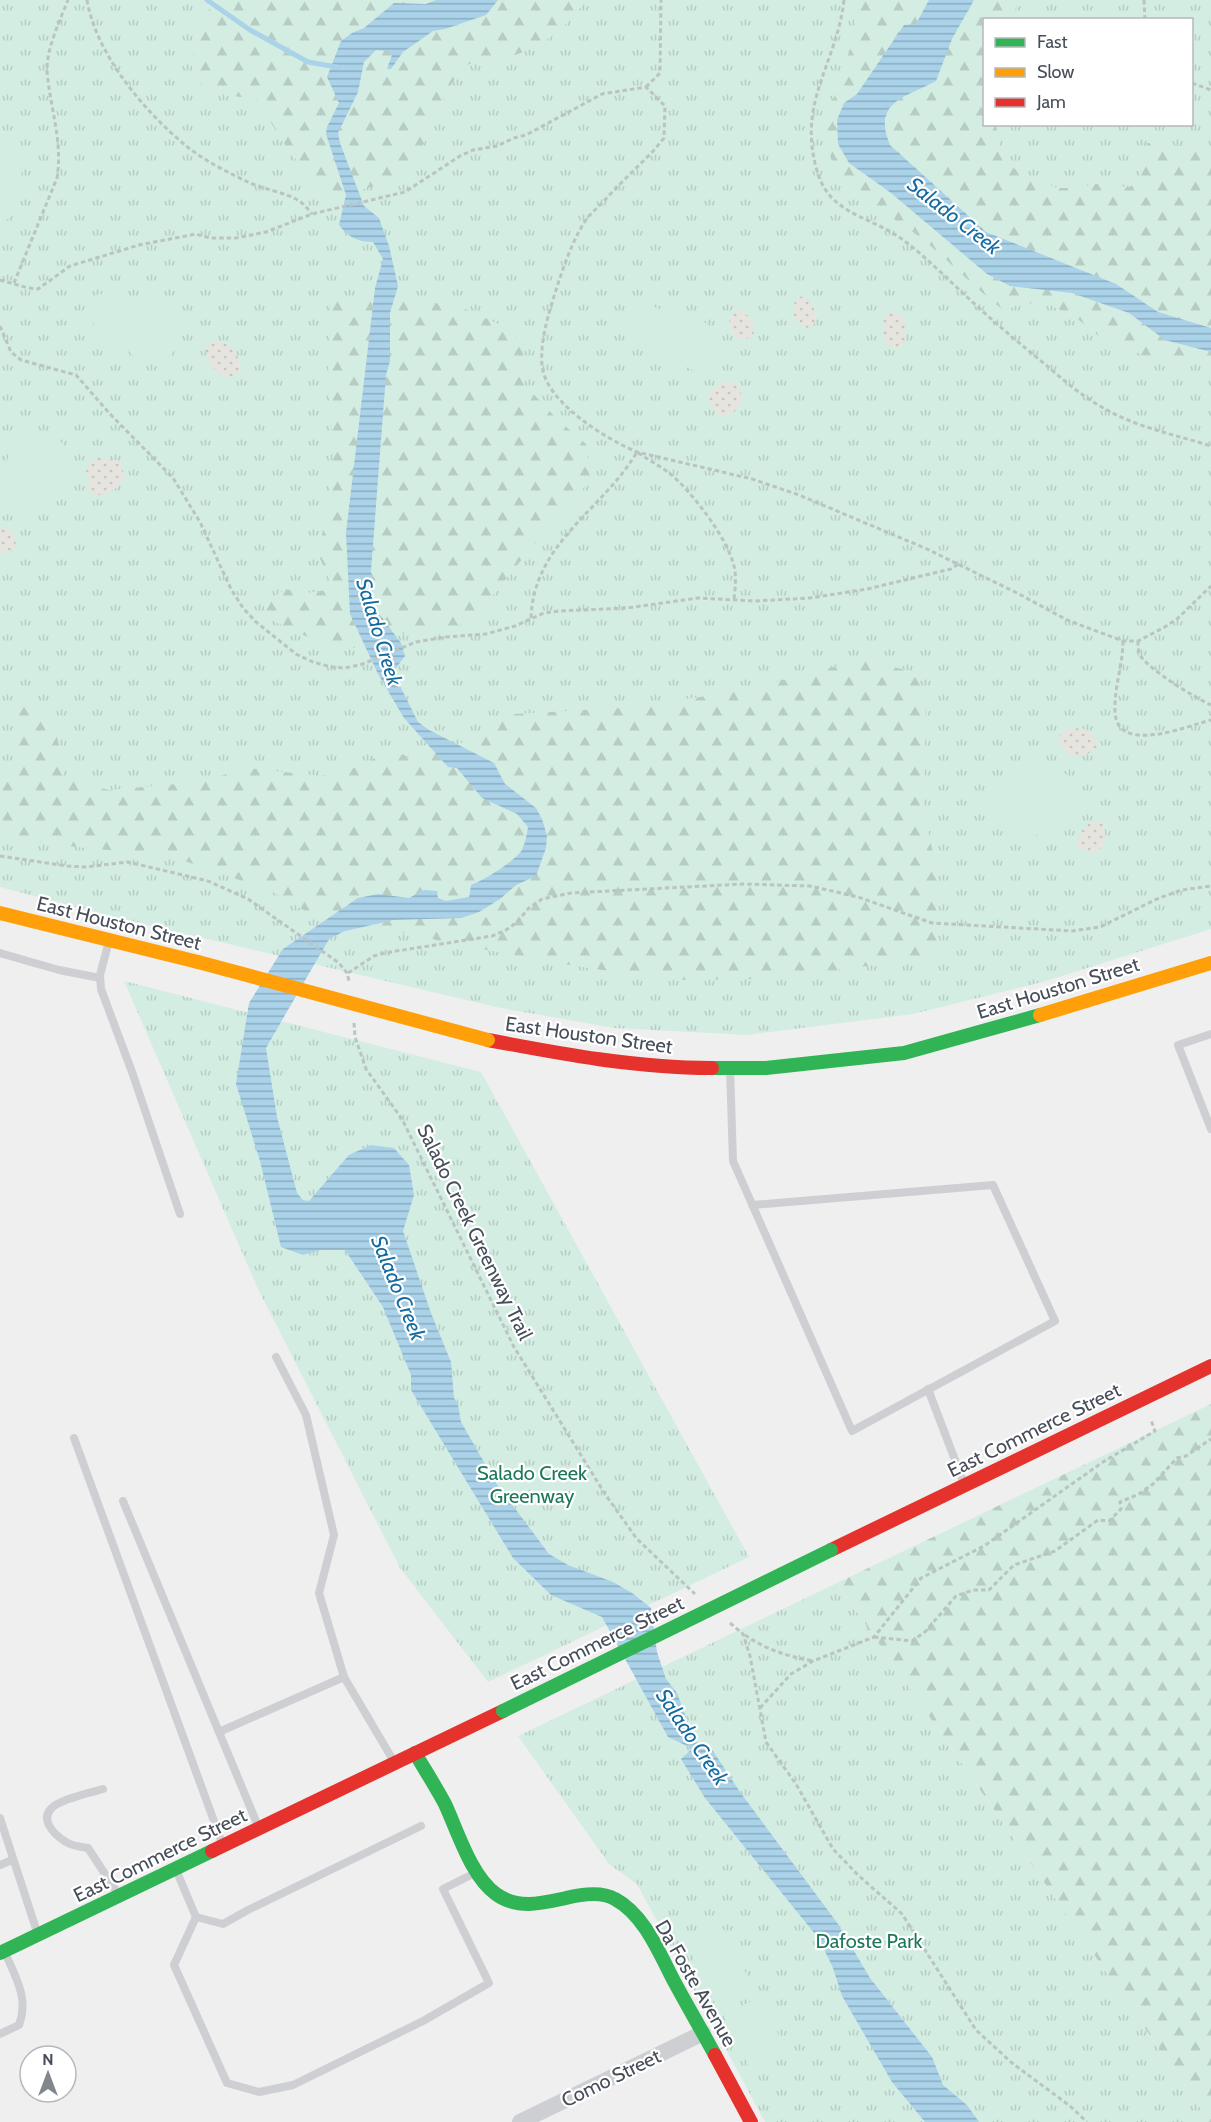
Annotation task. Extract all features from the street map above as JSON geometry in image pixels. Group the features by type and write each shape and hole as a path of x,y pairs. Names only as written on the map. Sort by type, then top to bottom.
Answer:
{"main road":[{"name":"East Houston Street","path":"0,913 198,962 488,1040 594,1060 674,1068 777,1067 904,1053 1059,1010 1211,963"},
{"name":"East Commerce Street","path":"2,1952 1211,1366"},
{"name":"Da Foste Avenue","path":"416,1753 479,1872 498,1896 517,1904 541,1905 589,1893 609,1896 633,1913 648,1933 752,2122"}],"street":[{"name":"Como Street","path":"520,2122 703,2033"}],"lane":[{"path":"110,940 100,978 101,989 130,1066 180,1214"},
{"path":"0,953 59,970 100,978"},
{"path":"1211,1034 1178,1045 1211,1129"},
{"path":"730,1068 733,1161 752,1205 852,1431 1055,1321 993,1185 752,1205"},
{"path":"276,1357 306,1415 334,1536 319,1593 344,1677 395,1763"},
{"path":"927,1389 965,1485"},
{"path":"74,1438 140,1613 179,1729 223,1846"},
{"path":"123,1501 259,1829"},
{"path":"219,1732 344,1677"},
{"path":"103,1789 55,1805 47,1813 46,1821 52,1832 67,1844 88,1848 120,1896"},
{"path":"0,1818 38,1935"},
{"path":"196,1917 223,1924 421,1826"},
{"path":"0,1865 12,1860"},
{"path":"176,1869 196,1917 174,1965 227,2083 259,2092 293,2085 423,2021 489,1983 443,1888 479,1872"},
{"path":"0,2034 20,2025 24,2014 20,1986 2,1952"}],"path":[{"path":"14,283 57,178 60,159 58,136 47,70 55,31 68,0"},
{"path":"87,0 93,22 110,57 160,122 186,146 218,167 250,183 299,200 312,213"},
{"path":"0,280 38,289 70,266 139,245 196,234 210,238 236,238 266,232 312,213 405,192 473,150 497,146 526,135 602,94 646,87 660,73 661,0"},
{"path":"844,0 838,34 818,86 810,134 816,170 832,200 898,237 1010,336 1099,406 1120,417 1155,430 1211,446"},
{"path":"1144,0 1145,18"},
{"path":"1193,84 1211,90"},
{"path":"646,87 665,106 664,138 586,220 568,254 549,314 543,343 542,367 554,392 565,405 619,444 637,452 667,472 683,486 716,530 730,554 735,570 734,599"},
{"path":"0,326 11,352 21,360 76,375 110,414 173,478 200,522 231,589 243,608 256,622 296,654 331,667 344,668 360,665 416,642 486,634 559,611 627,608 698,598 776,601 836,595 951,569 958,564"},
{"path":"637,452 752,479 799,495 958,564 1066,620 1123,641 1138,641 1177,619 1211,586"},
{"path":"531,618 531,600 552,554 576,522 615,483 637,452"},
{"path":"1123,641 1115,712 1123,730 1131,735 1150,735 1211,720"},
{"path":"1138,641 1138,653 1144,660 1174,683 1211,705"},
{"path":"0,856 86,867 128,862 208,881 248,899 339,963 347,973 350,988"},
{"path":"347,973 374,956 384,953 492,936 516,923 529,908 542,899 571,893 743,884 810,886 858,897 932,923 1072,931 1100,927 1182,890 1211,886"},
{"name":"Salado Creek Greenway Trail","path":"353,1017 355,1037 366,1069 402,1119 514,1347 606,1494"},
{"path":"874,1637 921,1578 984,1546 1103,1462 1155,1431 1143,1399"},
{"path":"759,1708 791,1674 813,1661 874,1637 912,1641 926,1632 956,1596 973,1590 989,1590 1014,1565 1055,1551 1098,1520 1109,1521 1121,1509 1120,1502 1139,1494 1154,1484 1177,1458 1186,1456 1211,1439"},
{"path":"743,1634 762,1646 792,1657 813,1661"},
{"path":"796,1784 833,1849 902,1914 976,2030 1012,2063 1070,2106 1087,2122"}],"green space":[{"path":"0,0 1211,0 1211,929 1046,981 913,1014 747,1035 614,1028 496,1007 118,918 0,887"},
{"path":"220,0 587,0 560,29 540,44 517,54 477,62 463,68 447,92 420,151 405,171 396,178 373,187 332,195 315,185 285,145 257,100 206,91 192,68 197,20"},
{"path":"855,0 1017,0 1014,18 983,18 983,126 996,126 1004,164 1057,188 1108,182 1128,188 1139,180 1147,143 1206,147 1211,150 1211,367 1200,361 1143,355 1104,340 1074,316 1047,304 1021,303 1005,311 917,235 891,217 844,192 825,141 826,116 836,93 854,36"},
{"path":"0,132 14,137 21,150 22,163 17,207 7,220 0,223"},
{"path":"99,294 122,296 162,305 171,313 179,333 174,351 168,358 159,361 143,360 102,334 90,315 92,298"},
{"path":"412,298 465,309 514,331 525,359 525,385 556,418 586,444 590,475 579,497 540,537 493,595 480,620 464,625 419,628 361,648 350,648 310,638 271,620 263,605 285,589 307,593 333,589 319,556 333,462 328,367 331,301"},
{"path":"638,305 653,307 707,324 717,333 722,342 723,352 715,367 707,371 697,371 646,352 629,341 623,334 620,320 625,312"},
{"path":"36,430 59,440 66,452 67,467 63,497 47,507 31,509 16,505 0,495 0,469 7,462 11,441"},
{"path":"861,660 911,671 926,694 924,812 939,880 937,957 765,979 669,980 543,961 305,911 271,891 170,856 47,844 0,833 0,782 13,781 19,707 43,708 57,736 64,779 109,790 199,782 247,768 321,776 362,766 390,748 415,761 471,739 514,714 621,708 735,692"},
{"path":"1033,762 1047,765 1071,778 1082,788 1083,797 1076,809 1036,835 1028,839 1015,840 1000,829 991,806 992,797 995,788 1007,775"},
{"name":"Salado Creek Greenway","path":"124,981 481,1072 749,1557 488,1682 400,1568 258,1289"},
{"path":"1211,1404 1211,2122 1210,2122 837,1583"},
{"name":"Dafoste Park","path":"837,1583 1210,2122 765,2122 637,1884 609,1864 518,1736"},
{"path":"723,1928 751,1983 715,2001 687,1946"},
{"path":"760,1997 787,2052 751,2070 723,2015"}],"sand":[{"path":"803,296 812,303 817,319 808,328 798,323 793,307 798,298"},
{"path":"741,310 752,322 754,330 752,338 738,339 730,327 732,315"},
{"path":"890,311 900,314 905,323 906,336 900,348 891,348 884,339 883,319"},
{"path":"213,340 224,343 235,353 241,369 236,375 226,378 212,366 205,349"},
{"path":"721,383 737,384 743,399 733,414 720,415 709,402 708,394"},
{"path":"99,457 119,461 125,476 115,489 106,494 96,495 90,493 89,477 86,472 89,464"},
{"path":"0,528 13,532 16,539 15,548 0,554"},
{"path":"1081,728 1093,734 1097,747 1086,755 1072,756 1061,745 1059,736 1066,730"},
{"path":"1092,821 1102,822 1105,837 1100,849 1090,853 1076,844 1081,831"}],"water":[{"name":"Salado Creek","path":"436,0 498,0 486,15 433,31 403,52 391,69 387,69 392,55 388,51 376,50 364,62 358,92 338,133 364,206 379,218 389,246 398,286 390,313 390,361 386,375 371,571 374,607 401,643 405,656 396,668 396,678 418,722 429,730 494,763 505,784 536,808 547,836 546,848 536,876 516,885 500,899 479,912 461,918 394,920 345,931 329,939 266,1048 277,1117 297,1193 303,1200 309,1201 349,1155 371,1145 394,1148 409,1165 414,1195 403,1231 431,1313 451,1362 454,1398 458,1404 461,1422 496,1483 549,1554 568,1565 613,1582 651,1608 657,1652 666,1679 677,1693 694,1739 703,1747 711,1748 740,1792 838,1924 870,1978 932,2057 943,2085 967,2105 979,2122 925,2122 892,2082 842,1996 833,1968 819,1939 705,1798 681,1759 691,1750 668,1737 602,1617 551,1595 513,1558 411,1390 411,1375 383,1307 345,1250 321,1250 303,1255 281,1247 260,1161 236,1084 249,1003 283,949 358,898 378,894 409,898 424,890 437,891 438,898 446,901 469,897 471,885 513,860 522,850 527,833 528,827 517,814 482,798 457,768 448,767 404,718 378,674 350,614 346,533 375,288 383,259 373,242 354,238 339,225 346,195 326,134 339,103 327,77 341,41 364,28 394,3 426,4"},
{"name":"Salado Creek","path":"929,0 974,0 952,39 936,81 903,97 888,110 885,131 890,145 986,232 1116,284 1158,312 1211,328 1211,352 1165,340 1129,313 1072,293 1010,286 987,274 891,193 849,163 838,144 837,120 844,103 857,94 904,25 916,24"}],"waterway":[{"path":"207,0 250,30 308,62 337,67"}],"traffic: fast":[{"path":"712,1068 766,1068 904,1053 1040,1015"},
{"path":"503,1711 831,1550"},
{"path":"415,1753 445,1804 472,1865 487,1886 504,1899 522,1904 598,1894 610,1896 626,1906 651,1936 715,2055"},
{"path":"0,1953 212,1851"}],"traffic: slow":[{"path":"0,913 198,962"},
{"path":"198,962 488,1040"},
{"path":"1040,1015 1211,963"}],"traffic: jam":[{"path":"488,1040 627,1063 712,1068"},
{"path":"831,1550 1211,1366"},
{"path":"212,1851 503,1711"},
{"path":"715,2055 751,2122"}]}
